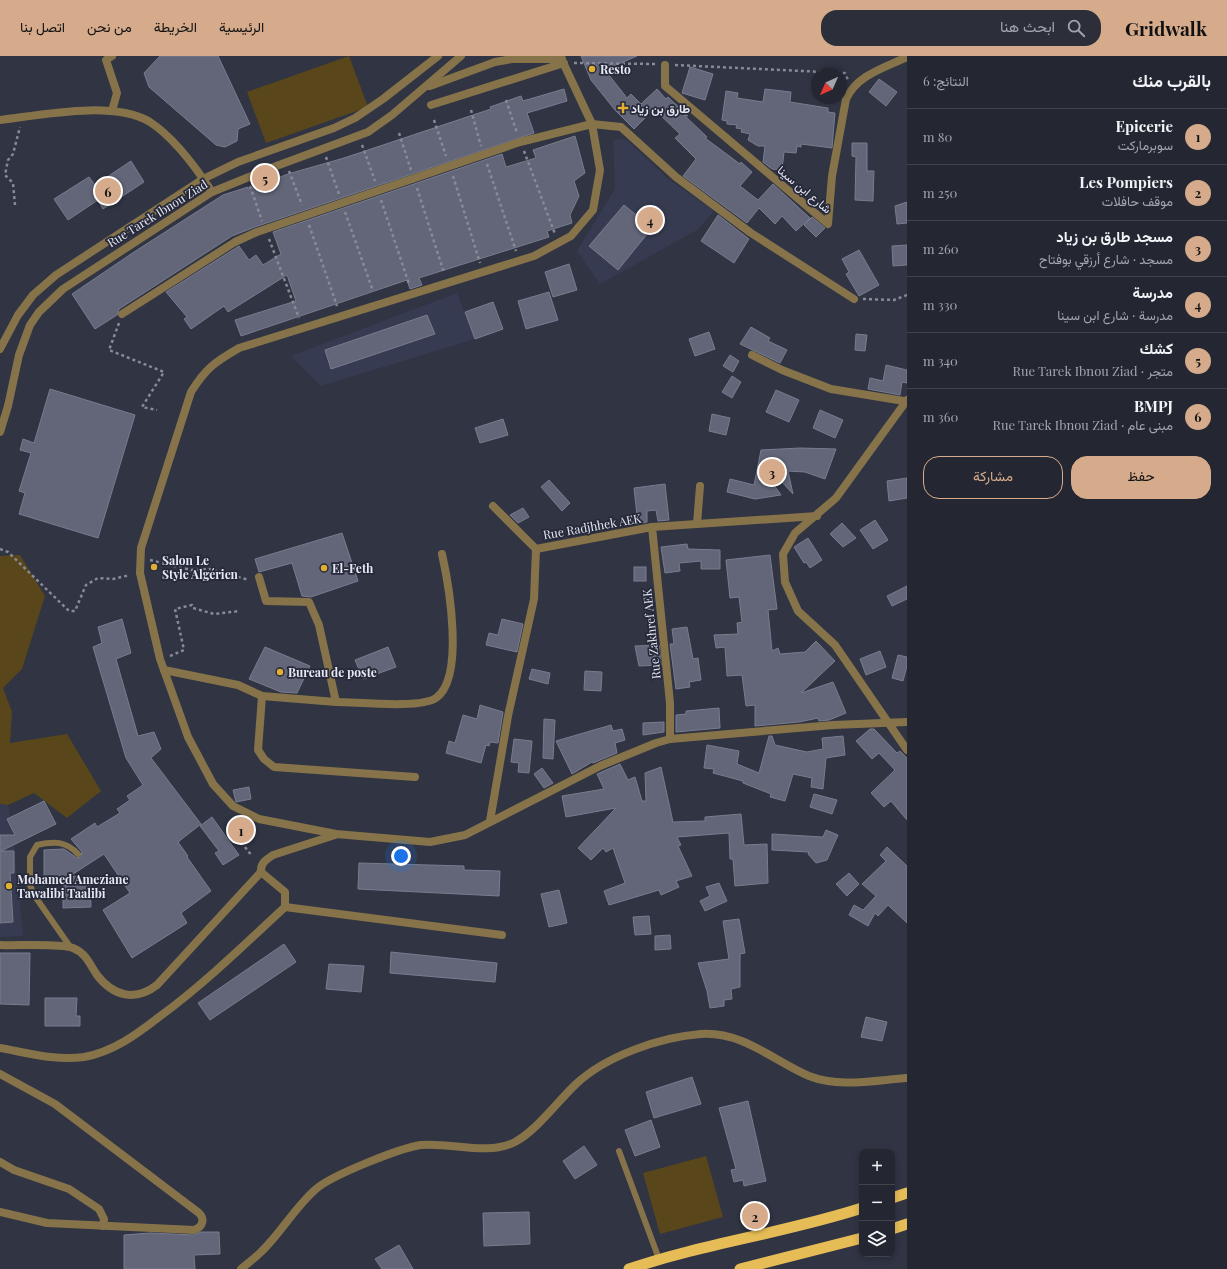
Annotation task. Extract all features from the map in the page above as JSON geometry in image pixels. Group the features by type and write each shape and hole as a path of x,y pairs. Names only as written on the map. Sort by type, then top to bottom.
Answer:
{"highway":[{"path":"895,1197 907,1193"},
{"path":"629,1269 659,1259 859,1209"},
{"path":"895,1228 907,1224"},
{"path":"740,1269 765,1266 859,1239"}],"street":[{"path":"112,56 106,60 117,93 112,111"},
{"name":"Rue Tarek Ibnou Ziad","path":"0,349 11,326 26,304 56,275 203,179 257,155 345,124 369,109 438,56"},
{"name":"Rue Tarek Ibnou Ziad","path":"0,432 8,406 23,339 38,312 73,280 212,192 271,168 368,132 392,115 461,56"},
{"path":"852,88 867,76 907,57"},
{"path":"423,88 495,62 512,59 562,59"},
{"path":"432,104 562,59"},
{"path":"562,59 592,124 600,170 593,210 571,236 534,256 239,348 218,360 203,373 191,392 141,548 140,573 160,659 188,737 202,765 213,784 233,806 259,819 336,834 430,842 465,836 490,821 600,766 656,743 670,740 833,725 907,722"},
{"name":"شارع ابن سينا","path":"665,65 665,86 828,224 835,160 846,99 852,88"},
{"path":"0,120 100,109 127,114 149,122 168,138 203,179 212,192"},
{"path":"122,314 235,242 265,230 520,142 592,124 621,127 676,177 751,233 854,299"},
{"path":"752,355 782,370 831,389 906,401 836,498 796,533 783,554 785,582 798,611 835,645 907,750"},
{"path":"698,524 700,486"},
{"path":"490,821 508,716 534,599 536,548 493,506"},
{"name":"Rue Radjhhek AEK","path":"536,548 652,527 817,516"},
{"name":"Rue Zakhref AEK","path":"652,527 670,704 670,740"},
{"path":"164,670 238,685 262,696 336,702 419,704 436,698 447,686 453,659 450,588 442,554"},
{"path":"260,580 266,601 309,602 320,625 336,702"},
{"path":"262,696 258,750 264,759 274,767 415,777"},
{"path":"0,945 71,948 82,954 111,989 126,995 143,994 162,980 261,872 261,867 265,861 273,855 336,834"},
{"path":"0,1048 58,1058 85,1056 111,1049 134,1036 192,993 285,906 285,892 261,872"},
{"path":"285,906 502,935"},
{"path":"241,1269 262,1251 291,1215 317,1188 343,1174 396,1152 421,1145 490,1148 515,1142 526,1134 578,1083 593,1071 604,1064 650,1044 702,1034 729,1037 736,1038 757,1048 810,1076 834,1082 907,1078"},
{"path":"0,1074 55,1104 198,1213 202,1221 200,1227 194,1230 103,1226 47,1222 0,1212"},
{"path":"0,1162 14,1170 69,1190 99,1209 104,1219 103,1226"}],"lane":[{"path":"71,948 34,895 30,885 30,857 37,846 52,842 71,847 78,854"},
{"path":"619,1151 659,1259"}],"path":[{"path":"562,59 845,74 852,88"},
{"path":"506,100 520,142 556,234"},
{"path":"471,110 484,155 516,251"},
{"path":"15,205 13,183 5,174 8,160 13,154 23,117"},
{"path":"434,120 480,264"},
{"path":"398,133 444,273"},
{"path":"362,145 409,284"},
{"path":"326,157 373,291"},
{"path":"289,170 337,306"},
{"path":"249,182 265,230 299,319"},
{"path":"854,299 894,300 907,295"},
{"path":"122,314 109,350 164,372 142,407 157,410"},
{"path":"0,549 8,552 69,611 75,610 86,585 98,578 113,579 140,573"},
{"path":"149,560 191,570 209,569 260,580"},
{"path":"160,659 184,650 175,609 192,605 193,608 214,614 240,611"},
{"path":"233,822 234,837 241,842 252,856"}],"shaded area":[{"path":"349,56 368,107 266,143 247,92"},
{"path":"613,139 627,140 667,178 714,211 697,230 600,284 577,251 615,189"},
{"path":"457,293 475,339 321,386 291,356"},
{"path":"20,555 45,596 22,669 3,688 12,712 10,743 67,734 101,791 67,818 34,793 8,805 0,804 0,556"},
{"name":"Mohamed Ameziane Tawalibi Taalibi","path":"0,804 8,805 13,835 23,936 0,937"},
{"path":"706,1156 723,1217 660,1234 643,1173"}],"building":[{"path":"160,56 218,56 250,124 238,129 237,141 225,147 216,145 149,87 144,73"},
{"path":"581,56 637,56 605,70 627,98 631,94 641,104 657,89 666,99 668,97 688,116 684,115 707,137 705,138 740,164 741,162 752,172 740,186 758,200 773,184 810,218 796,231 782,216 775,224 759,208 747,223 683,176 696,159 675,138 680,134 654,109 634,129 615,110 591,80"},
{"path":"690,67 713,74 705,100 682,93"},
{"path":"879,79 897,92 886,106 869,92"},
{"path":"564,89 567,101 527,113 534,133 232,236 119,309 117,315 95,329 72,294 223,195 248,187 248,189 288,174 344,158 491,109 490,107 521,96 523,101"},
{"path":"765,89 791,92 790,102 828,108 828,112 835,113 832,148 801,144 801,147 797,146 796,153 784,152 782,170 772,169 763,162 765,146 758,146 748,140 750,134 741,132 742,129 736,128 737,125 727,124 727,121 722,120 726,91 738,93 737,98 763,102"},
{"path":"575,136 585,173 574,181 579,196 570,215 572,223 547,231 549,237 419,278 422,285 410,289 407,280 241,336 235,320 296,301 287,275 228,312 224,306 191,329 184,319 187,317 166,292 239,246 249,260 256,255 263,265 281,254 273,232 502,154 506,167 536,158 533,150"},
{"path":"852,143 867,143 867,171 874,171 873,201 855,200 856,157 852,156"},
{"path":"131,161 144,182 103,209 98,200 68,220 54,199 89,177 95,185"},
{"path":"907,202 907,223 897,224 895,206"},
{"path":"624,205 652,228 618,270 589,246"},
{"path":"718,215 749,239 734,263 701,241"},
{"path":"812,217 825,228 816,237 804,225"},
{"path":"907,245 907,265 893,266 892,246"},
{"path":"859,250 879,285 859,296 846,274 849,272 842,259"},
{"path":"569,264 577,290 553,297 545,272"},
{"path":"549,292 558,320 526,329 518,301"},
{"path":"493,302 503,329 475,339 465,312"},
{"path":"427,315 435,334 331,369 325,350"},
{"path":"751,327 770,338 768,341 787,350 780,363 740,344"},
{"path":"709,332 715,349 695,356 689,339"},
{"path":"856,334 867,335 865,351 855,350"},
{"path":"730,355 739,361 733,372 723,366"},
{"path":"886,365 907,370 907,383 902,382 900,395 868,389 870,378 883,381"},
{"path":"732,376 741,382 732,398 722,392"},
{"path":"50,389 135,415 98,538 19,514 25,493 19,491 31,453 20,450 23,439 34,443"},
{"path":"776,390 799,400 789,422 766,412"},
{"path":"820,410 843,420 835,438 813,428"},
{"path":"712,414 730,418 726,435 709,431"},
{"path":"503,419 508,435 480,443 475,428"},
{"path":"800,448 836,449 825,479 805,472 788,471 793,494 780,480 774,485 781,495 755,499 727,492 730,479 754,485 761,450"},
{"path":"907,478 907,498 889,501 887,481"},
{"path":"549,480 570,503 562,511 541,487"},
{"path":"665,484 669,520 658,521 656,510 647,511 647,522 638,524 634,488"},
{"path":"523,508 529,517 518,523 510,515"},
{"path":"875,520 888,540 873,549 860,530"},
{"path":"842,523 856,538 843,547 830,534"},
{"name":"El-Feth","path":"342,533 358,581 311,597 302,596 292,563 259,572 255,559"},
{"path":"808,538 822,560 810,568 806,562 804,563 794,547"},
{"path":"687,544 688,549 720,550 720,569 701,569 701,561 679,563 680,571 665,573 661,547"},
{"path":"770,555 777,609 768,610 772,651 778,648 780,654 805,652 816,641 835,661 801,693 833,682 846,713 829,720 819,721 818,718 799,722 755,726 755,705 746,706 742,675 727,676 725,647 716,648 714,635 738,634 737,623 742,622 739,597 730,598 726,560"},
{"path":"634,567 646,567 646,581 634,581"},
{"path":"907,586 907,599 892,606 887,596"},
{"path":"122,619 131,653 116,659 138,736 154,732 161,749 151,758 201,824 178,842 211,891 181,913 187,923 132,958 103,910 130,893 104,854 70,876 90,878 91,907 63,908 63,877 44,878 44,850 64,849 77,858 81,857 82,852 71,839 95,823 97,827 120,813 117,809 130,800 127,796 143,785 126,758 93,647 102,643 98,627"},
{"path":"502,619 523,624 517,652 486,645 489,633 498,635"},
{"path":"687,627 693,659 698,658 701,680 689,682 690,687 676,689 670,644 674,644 672,629"},
{"path":"659,645 661,665 639,666 635,646"},
{"name":"Bureau de poste","path":"265,647 310,666 297,693 281,692 249,679"},
{"path":"388,647 396,667 363,679 355,660"},
{"path":"880,651 886,667 866,675 860,659"},
{"path":"898,655 907,657 907,666 903,681 892,678"},
{"path":"532,669 550,673 548,684 529,679"},
{"path":"585,671 602,672 601,691 584,690"},
{"path":"480,705 503,712 498,743 490,742 489,746 486,745 481,763 446,753 449,741 455,743 463,715 477,719"},
{"path":"719,708 720,728 676,732 676,715 686,714 686,711"},
{"path":"544,719 555,720 553,759 543,758"},
{"path":"664,722 664,732 643,735 643,723"},
{"path":"611,725 613,731 622,729 625,740 615,743 617,753 593,763 592,762 572,774 556,741"},
{"path":"870,729 874,729 897,753 900,751 907,758 907,820 891,801 884,807 871,793 895,770 879,753 872,759 856,741"},
{"path":"769,736 772,736 775,745 807,752 823,749 822,738 843,736 845,755 826,758 823,789 811,787 812,778 793,774 785,801 770,797 771,794 743,783 743,781 713,773 714,769 704,768 707,745 739,751 737,764 759,773"},
{"path":"514,739 532,741 529,773 518,772 519,763 511,762"},
{"path":"620,764 628,780 635,777 642,801 646,801 645,773 661,767 673,822 705,821 705,817 741,814 744,845 767,844 768,883 735,886 733,859 730,859 729,833 677,837 681,845 678,846 692,876 676,881 679,887 661,895 659,890 609,905 604,891 625,883 613,848 606,852 603,848 591,860 578,848 616,808 566,817 562,796 604,789 597,774"},
{"path":"542,768 553,783 544,788 534,774"},
{"path":"249,787 251,799 236,802 233,790"},
{"path":"814,794 837,800 832,814 810,807"},
{"path":"44,801 56,824 1,851 14,851 14,873 10,873 13,922 0,923 0,835 15,835 7,819"},
{"path":"212,817 239,855 223,865 215,853 219,851 200,826"},
{"path":"826,830 838,835 827,860 816,863 808,854 809,852 772,850 772,834 823,837"},
{"path":"887,847 907,866 907,923 888,905 878,916 875,913 868,926 849,915 854,905 863,910 876,896 862,884 886,861 880,855"},
{"path":"359,863 464,866 464,870 500,871 499,896 358,889"},
{"path":"849,873 859,884 847,896 836,884"},
{"path":"719,883 727,901 705,911 700,901 710,896 706,887"},
{"path":"559,890 567,923 549,927 541,894"},
{"path":"649,916 651,934 635,935 633,917"},
{"path":"739,919 745,953 740,954 740,987 731,989 732,999 724,1000 724,1006 710,1008 707,991 698,963 729,959 723,921"},
{"path":"670,935 671,949 655,950 655,936"},
{"path":"284,944 296,962 210,1020 198,1003"},
{"path":"391,952 497,963 495,982 390,973"},
{"path":"0,953 30,953 29,1005 0,1004"},
{"path":"329,964 364,966 361,992 326,989"},
{"path":"45,998 77,998 76,1016 80,1016 80,1026 45,1026"},
{"path":"866,1017 887,1022 882,1041 861,1037"},
{"path":"692,1077 701,1104 654,1118 646,1092"},
{"path":"748,1101 766,1181 744,1186 743,1180 734,1182 731,1170 736,1169 719,1108"},
{"path":"651,1120 660,1147 635,1156 625,1130"},
{"path":"584,1146 597,1165 575,1179 563,1161"},
{"path":"529,1212 530,1244 484,1246 483,1213"},
{"path":"201,1232 219,1232 220,1254 194,1255 195,1269 124,1269 124,1235 150,1233 194,1235"},
{"path":"399,1245 413,1269 382,1269 375,1259"}],"place":[{"name":"Resto","path":"592,69"},
{"name":"طارق بن زياد","path":"623,108"},
{"name":"كشك","path":"265,178"},
{"name":"BMPJ","path":"108,191"},
{"name":"مدرسة","path":"650,220"},
{"name":"مسجد طارق بن زياد","path":"772,472"},
{"name":"Salon Le Style Algérien","path":"154,567"},
{"name":"El-Feth","path":"324,568"},
{"name":"Bureau de poste","path":"280,672"},
{"name":"Epicerie","path":"241,830"},
{"name":"Mohamed Ameziane Tawalibi Taalibi","path":"9,886"},
{"name":"Les Pompiers","path":"755,1216"}]}
